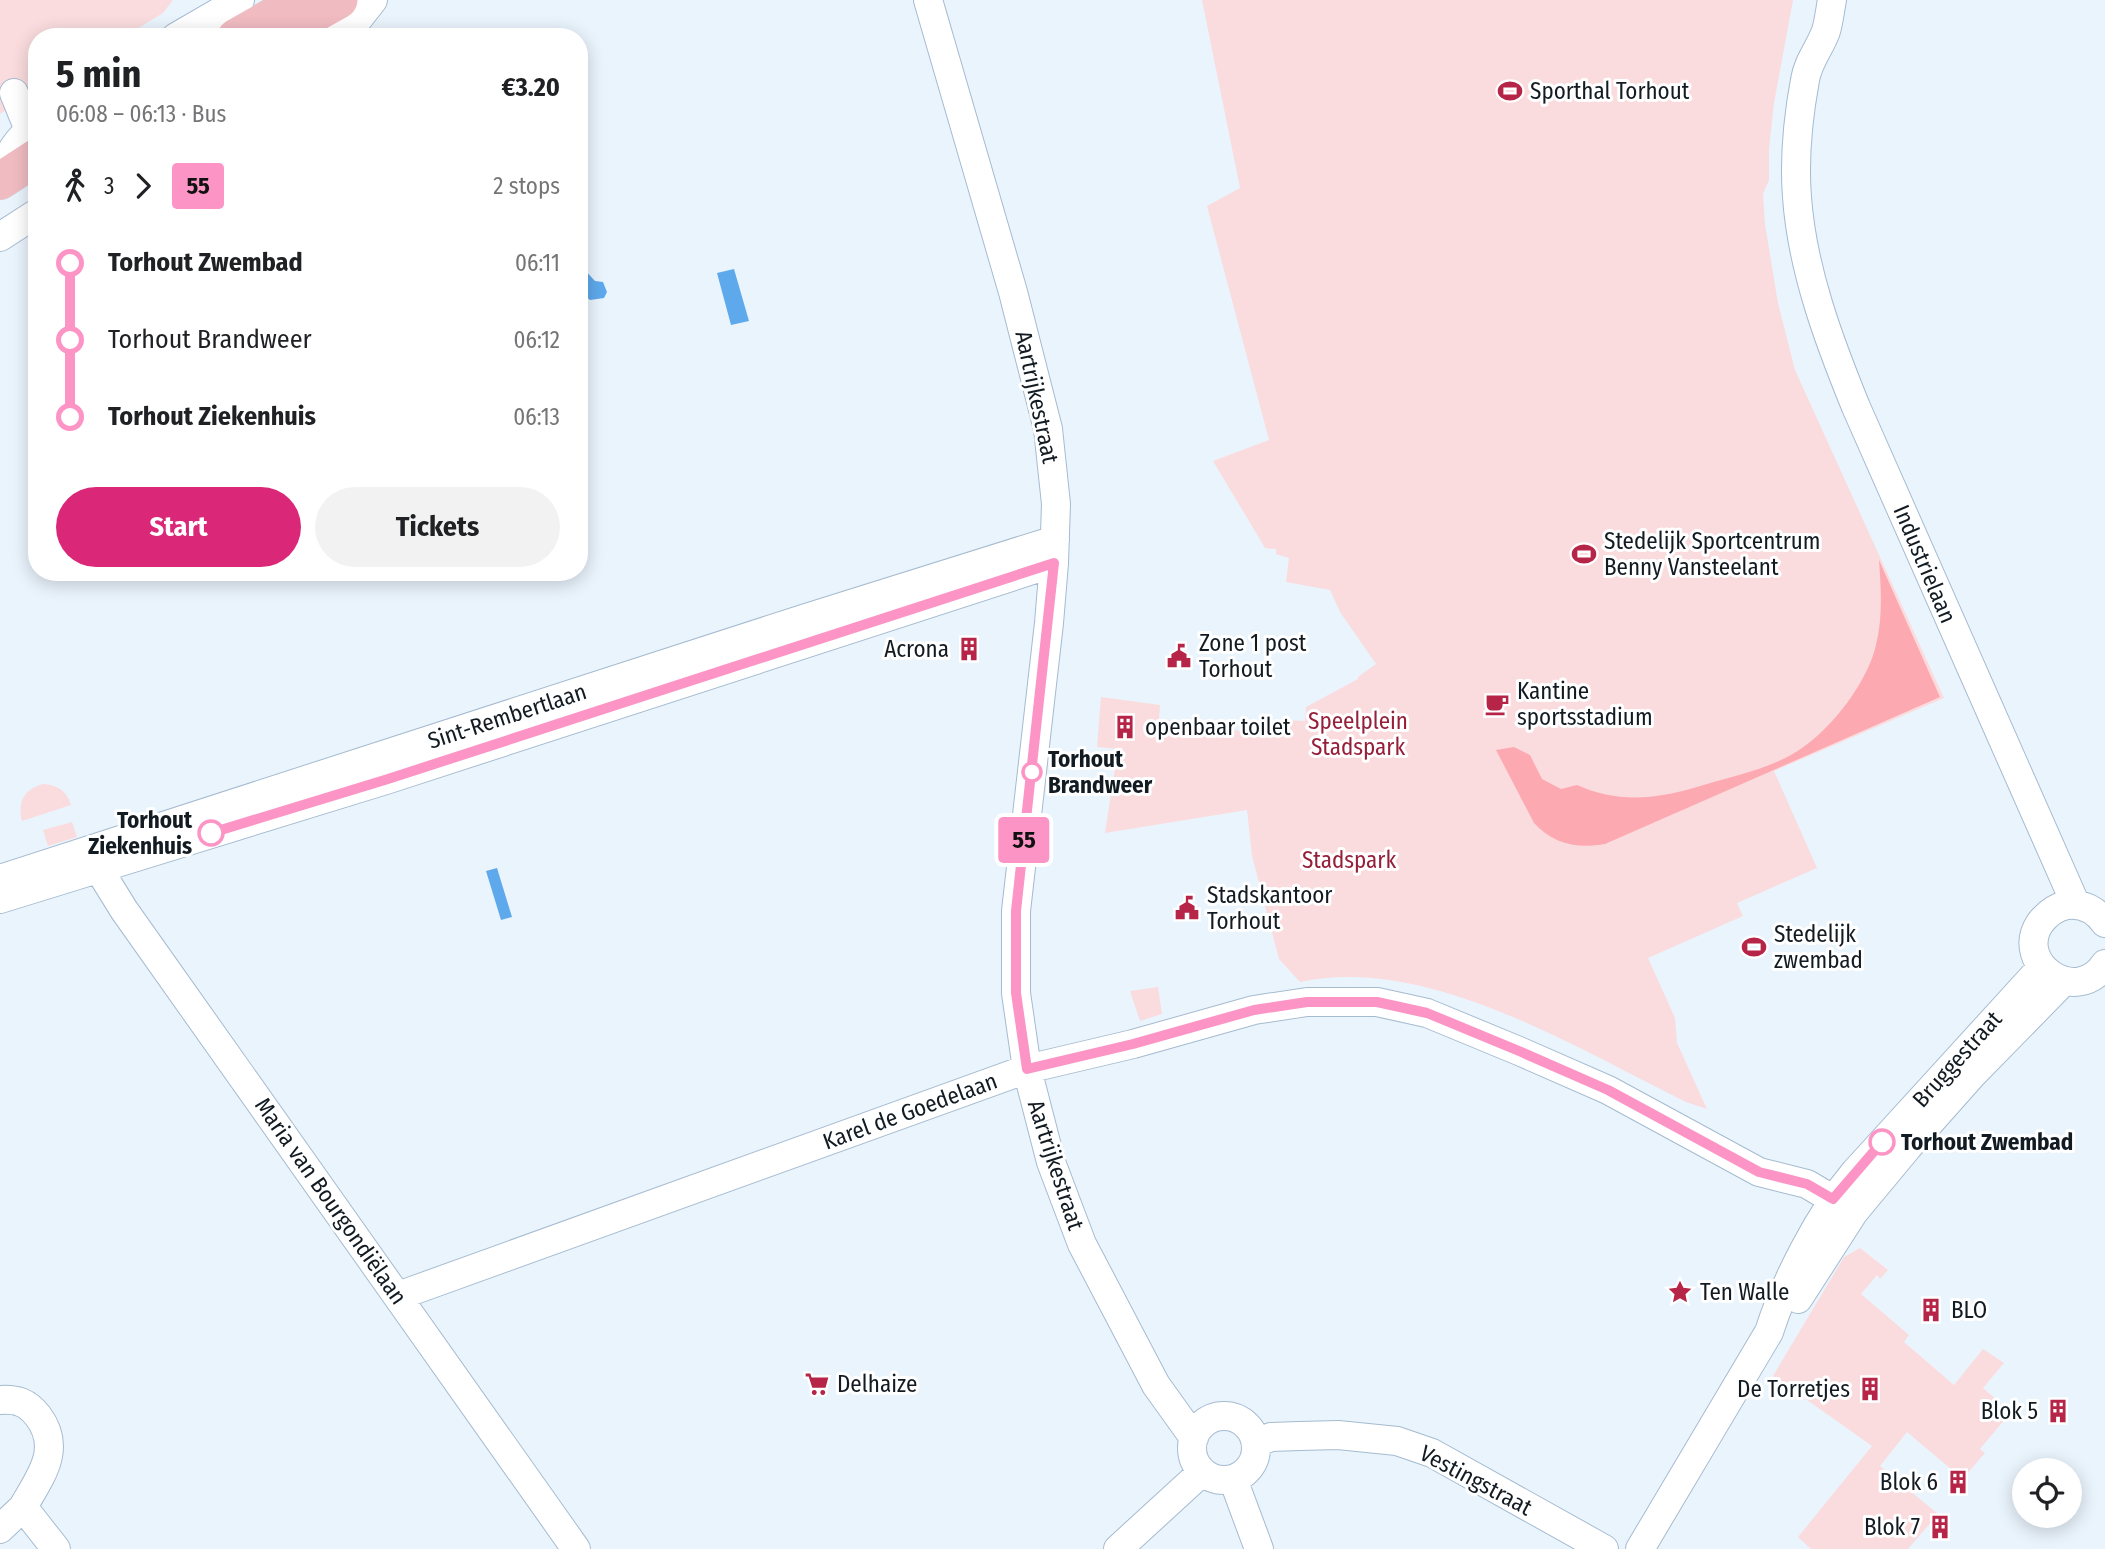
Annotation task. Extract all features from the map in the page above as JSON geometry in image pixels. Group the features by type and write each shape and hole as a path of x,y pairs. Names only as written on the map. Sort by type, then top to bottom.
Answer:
{"main road":[{"path":"252,28 302,0"},
{"path":"289,28 339,0"},
{"path":"0,180 28,144"},
{"path":"0,202 28,185"}],"street":[{"path":"192,28 240,0"},
{"path":"347,28 355,23 373,0"},
{"name":"Aartrijkestraat","path":"928,0 1003,253 1048,429 1056,503 1054,552 1016,911 1016,993 1027,1069 1051,1162 1082,1244 1156,1385 1194,1438"},
{"name":"Industrielaan","path":"1813,54 1809,34 1814,0"},
{"name":"Industrielaan","path":"1832,0 1825,33 1813,54 1806,76 1797,149 1797,197 1808,261 1833,352 2035,819 2095,911"},
{"path":"14,93 28,123"},
{"path":"0,237 28,219"},
{"name":"Sint-Rembertlaan","path":"0,879 94,859 1054,552"},
{"name":"Sint-Rembertlaan","path":"0,899 94,859"},
{"name":"Maria van Bourgondiëlaan","path":"94,859 124,910 575,1548"},
{"path":"2095,911 2055,909 2037,928 2035,954 2053,974 2077,982 2102,977"},
{"name":"Bruggestraat","path":"1640,1549 1769,1332 1780,1296 1844,1205 1855,1172 2053,974"},
{"name":"Karel de Goedelaan","path":"398,1296 1027,1069 1133,1044 1254,1010 1307,1002 1377,1002 1427,1013 1608,1090 1759,1172 1807,1184 1844,1205"},
{"path":"0,1400 17,1399 34,1410 47,1428 50,1450 41,1474 23,1507 0,1530"},
{"path":"1228,1416 1239,1419 1248,1426 1256,1443 1252,1464 1245,1473 1233,1479 1212,1478 1202,1472 1194,1460 1194,1438 1199,1428 1208,1420 1228,1416"},
{"name":"Vestingstraat","path":"1256,1443 1271,1437 1338,1435 1397,1441 1432,1452 1604,1549"},
{"path":"1118,1549 1202,1472"},
{"path":"1233,1479 1259,1549"},
{"path":"23,1507 56,1549"}],"green space":[{"path":"0,0 173,0 163,13 139,28 28,28 28,96 0,114"},
{"name":"Stedelijk Sportcentrum Benny Vansteelant","path":"1202,0 1793,0 1774,103 1769,180 1763,194 1765,224 1778,303 1795,370 1944,698 1774,771 1817,868 1737,903 1743,916 1648,958 1675,1018 1677,1043 1707,1109 1686,1102 1549,1033 1448,993 1398,981 1348,977 1300,982 1279,959 1252,856 1247,810 1105,833 1118,749 1097,747 1101,697 1160,705 1159,719 1283,737 1286,720 1305,721 1306,707 1358,679 1376,664 1340,612 1330,590 1286,582 1289,558 1276,554 1276,549 1265,548 1213,461 1269,440 1207,206 1240,188"},
{"path":"43,784 61,790 71,805 22,821 20,808 23,797 31,789"},
{"path":"72,822 77,837 48,846 43,830"},
{"path":"1158,987 1162,1014 1140,1021 1130,991"},
{"path":"1860,1248 1888,1270 1880,1279 1877,1275 1861,1294 1909,1335 1904,1342 1954,1385 1983,1349 2004,1363 1983,1388 2011,1412 1980,1449 1985,1453 1966,1475 1958,1475 1907,1432 1880,1466 1938,1514 1908,1549 1811,1549 1798,1537 1872,1446 1773,1376 1844,1257"}],"shaded area":[{"path":"1879,560 1940,697 1605,844 1585,846 1566,843 1549,836 1534,823 1496,750 1514,747 1530,755 1542,779 1561,789 1577,785 1610,795 1642,797 1674,793 1744,774 1791,755 1814,739 1848,702 1872,659 1881,613"}],"water":[{"path":"734,269 749,321 731,325 717,273"},
{"path":"588,273 595,281 603,282 607,292 604,298 590,300"},
{"path":"497,868 512,917 501,920 486,871"}],"bus line":[{"name":"55","path":"211,833 388,779 1054,563 1016,911 1016,993 1027,1069 1133,1044 1254,1010 1307,1002 1377,1002 1427,1013 1519,1051 1608,1090 1759,1172 1807,1184 1833,1199 1882,1142"}],"place":[{"name":"Sporthal Torhout","path":"1510,91"},
{"name":"Stedelijk Sportcentrum Benny Vansteelant","path":"1584,554"},
{"name":"Acrona","path":"969,649"},
{"name":"Zone 1 post Torhout","path":"1179,656"},
{"name":"Kantine sportsstadium","path":"1497,704"},
{"name":"openbaar toilet","path":"1125,727"},
{"name":"Torhout Brandweer","path":"1032,772"},
{"name":"Torhout Ziekenhuis","path":"211,833"},
{"name":"Stadskantoor Torhout","path":"1187,908"},
{"name":"Stedelijk zwembad","path":"1754,947"},
{"name":"Torhout Zwembad","path":"1882,1142"},
{"name":"Ten Walle","path":"1680,1292"},
{"name":"BLO","path":"1931,1310"},
{"name":"Delhaize","path":"817,1384"},
{"name":"De Torretjes","path":"1870,1389"},
{"name":"Blok 5","path":"2058,1411"},
{"name":"Blok 6","path":"1958,1482"},
{"name":"Blok 7","path":"1940,1527"}],"park label":[{"name":"Speelplein Stadspark","path":"1358,734"},
{"name":"Stadspark","path":"1349,860"}]}
